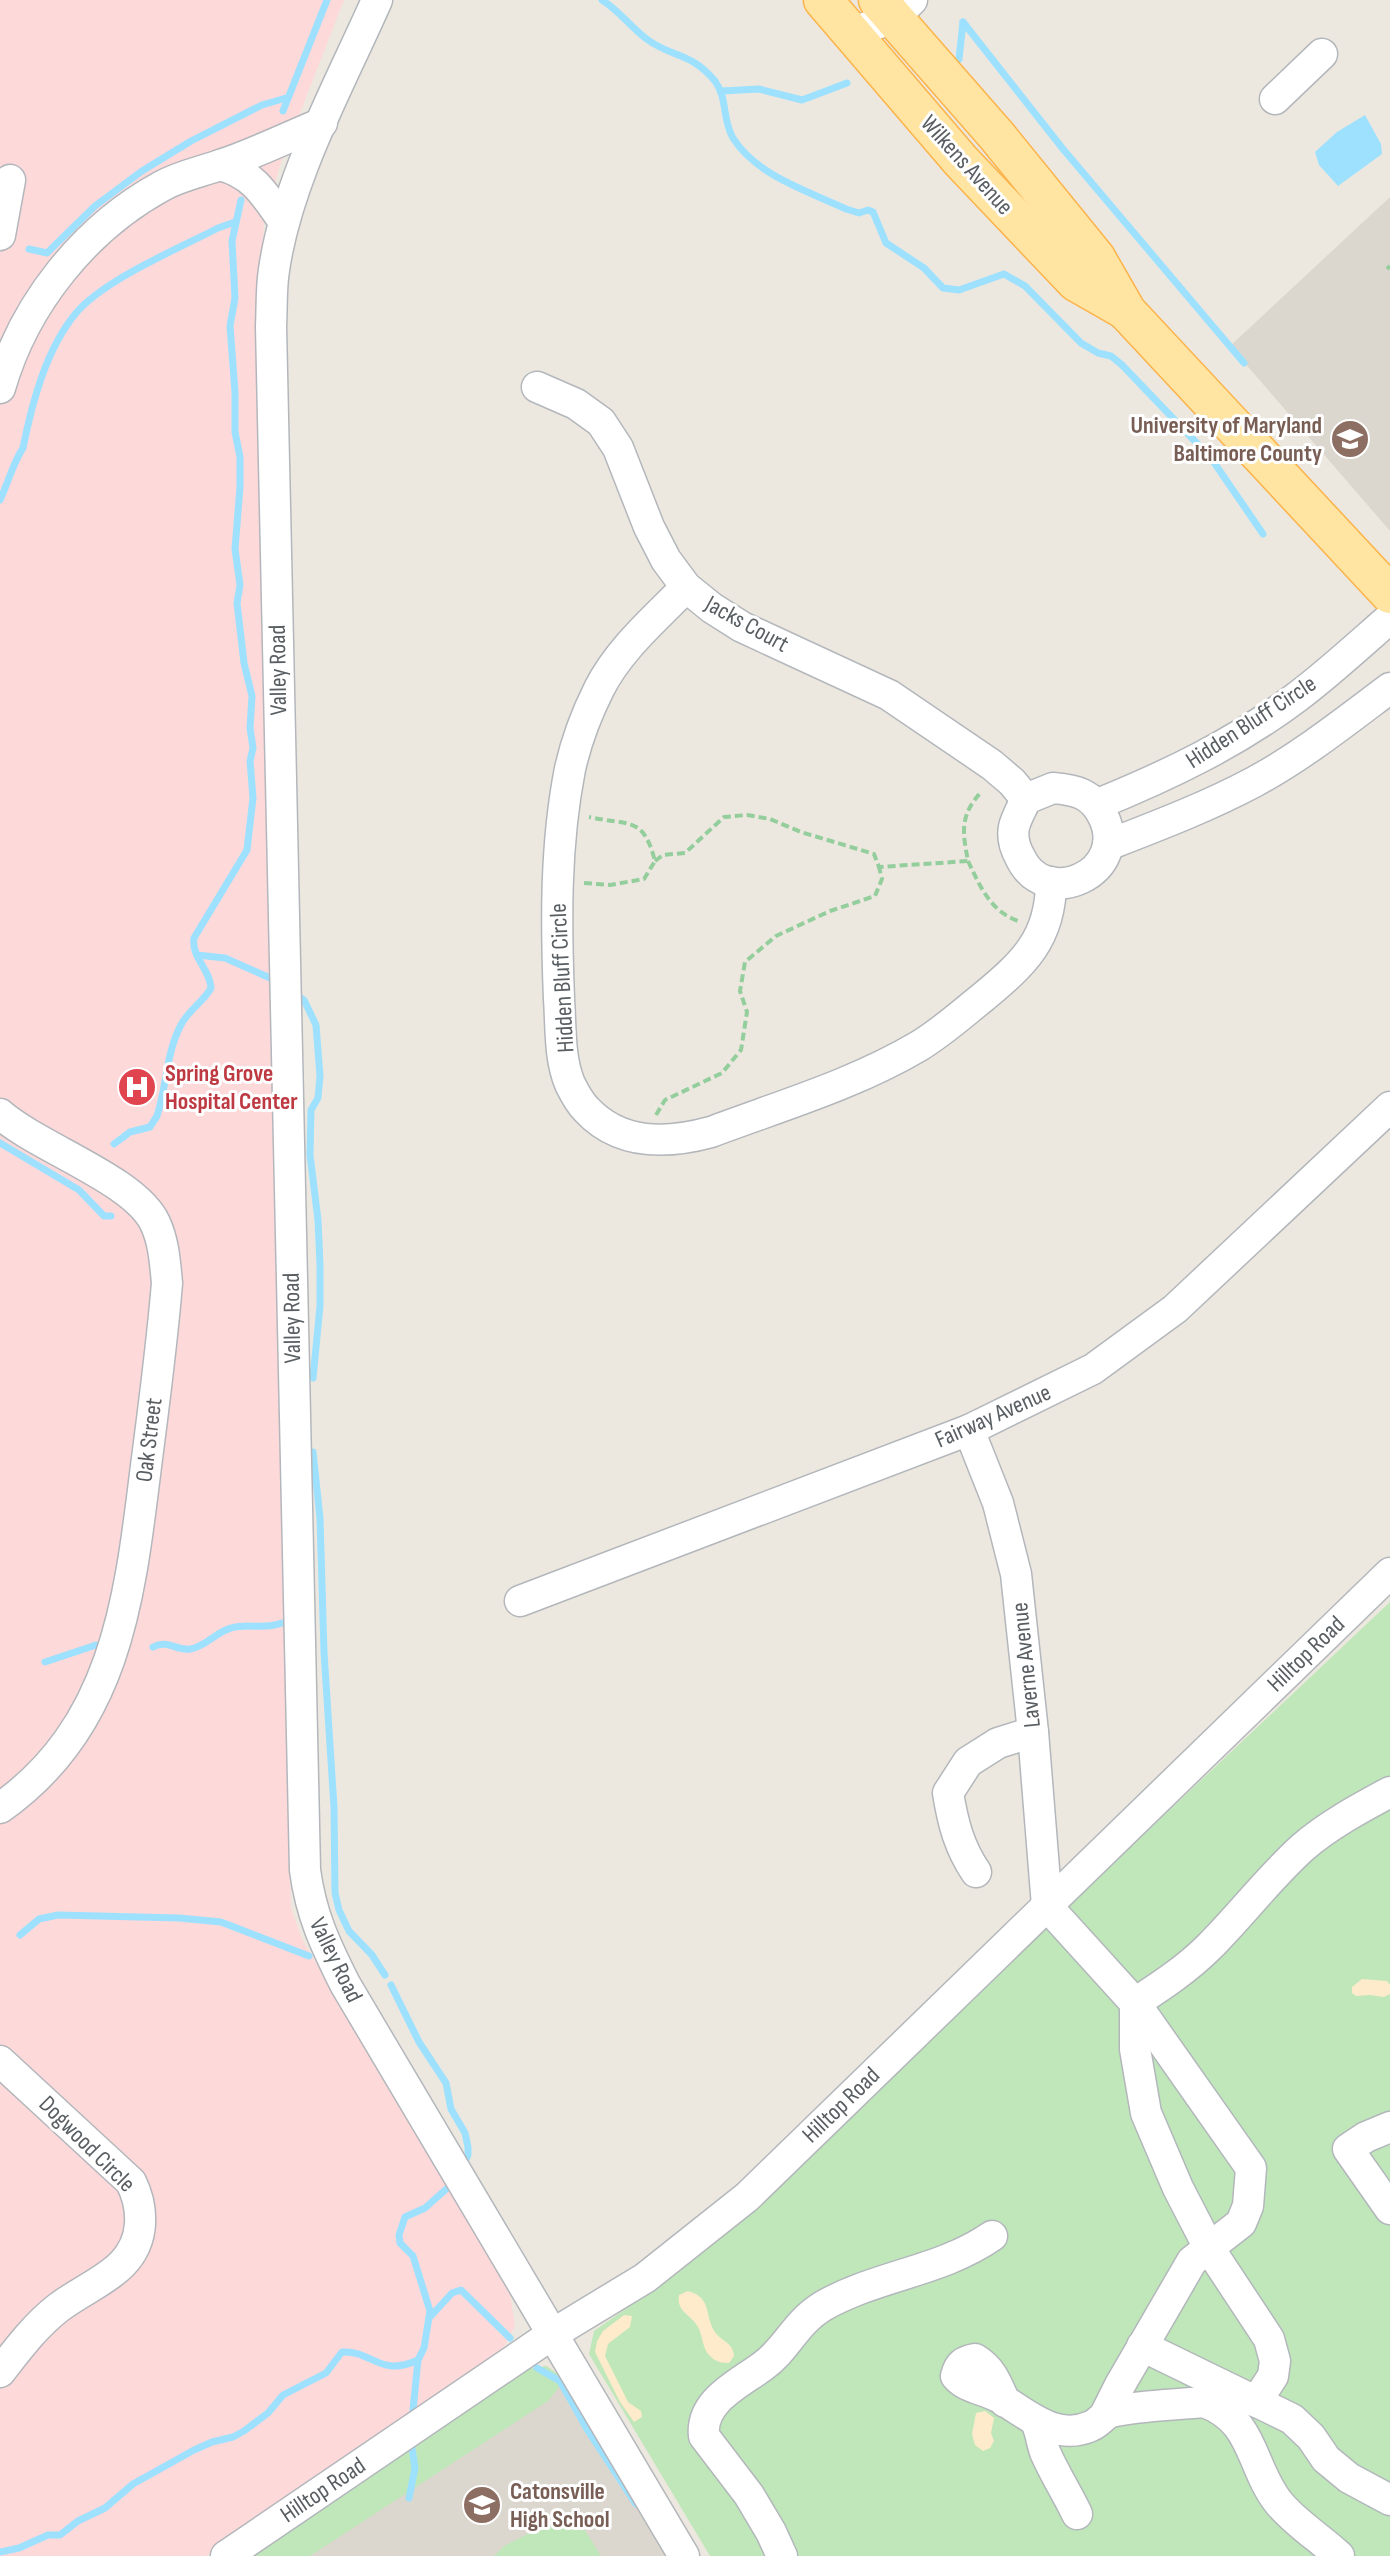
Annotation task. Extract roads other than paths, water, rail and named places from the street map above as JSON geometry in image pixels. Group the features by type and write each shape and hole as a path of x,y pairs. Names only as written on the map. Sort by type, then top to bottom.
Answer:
{"main road":[{"name":"Wilkens Avenue","path":"823,0 961,161 1076,282 1127,312"},
{"name":"Wilkens Avenue","path":"888,4 1096,258 1127,312 1390,594"}],"street":[{"name":"Valley Road","path":"377,0 297,179 273,272 271,326 306,1881 310,1905 345,1984 684,2556"},
{"path":"851,33 888,4"},
{"path":"1275,99 1322,54"},
{"path":"0,388 10,328 38,303 80,249 104,227 163,185 322,123"},
{"path":"220,165 238,170 253,181 284,222"},
{"path":"0,235 10,180"},
{"name":"Jacks Court","path":"537,387 576,404 601,422 618,448 666,560 686,587 742,627 889,695 943,730 1019,790"},
{"name":"Hidden Bluff Circle","path":"686,587 625,649 600,687 571,765 563,811 557,947 561,1044 570,1083 586,1109 604,1124 632,1138 655,1141 685,1139 711,1132 878,1068 922,1044 1006,978 1030,954 1043,930 1051,903 1051,882"},
{"name":"Hidden Bluff Circle","path":"1098,804 1169,775 1234,738 1296,698 1390,618"},
{"name":"Hidden Bluff Circle","path":"1108,845 1187,814 1255,781 1324,737 1390,688"},
{"path":"1296,698 1324,737"},
{"path":"1169,775 1187,814"},
{"path":"1019,790 1075,790 1098,804 1108,826 1108,845 1102,861 1094,870 1081,879 1051,882 1035,876 1023,864 1015,847 1019,790"},
{"name":"Fairway Avenue","path":"520,1601 969,1430 1093,1369 1175,1309 1390,1107"},
{"name":"Oak Street","path":"0,1114 46,1145 108,1179 136,1200 155,1221 164,1254 167,1283 134,1568 121,1627 101,1683 81,1724 52,1761 16,1797 0,1808"},
{"name":"Laverne Avenue","path":"969,1430 998,1503 1016,1574 1047,1906"},
{"name":"Hilltop Road","path":"226,2556 551,2335 645,2278 747,2197 1390,1573"},
{"path":"976,1872 954,1829 948,1793 968,1762 998,1743 1033,1732"},
{"path":"1135,2003 1178,1975 1210,1946 1304,1847 1329,1828 1390,1792"},
{"path":"1005,2402 1036,2422 1054,2428 1078,2430 1092,2426 1106,2413 1192,2261 1241,2223 1248,2206 1251,2168 1135,2003 1047,1906"},
{"path":"1135,2003 1135,2049 1146,2113 1178,2188 1209,2248 1269,2339 1275,2361 1273,2376 1256,2402"},
{"name":"Dogwood Circle","path":"0,2061 131,2182 139,2196 140,2220 138,2243 127,2261 58,2309 32,2332 0,2372"},
{"path":"1390,2127 1348,2149 1390,2209"},
{"path":"782,2556 749,2495 704,2436 705,2415 719,2399 769,2361 795,2328 814,2312 857,2290 969,2252 992,2236"},
{"path":"1142,2346 1292,2419 1311,2437 1326,2459 1349,2478 1390,2500"},
{"path":"1106,2413 1204,2402 1216,2406 1233,2417 1264,2474 1270,2492 1281,2506 1339,2556"},
{"path":"1036,2422 1042,2444 1077,2514"}],"water":[{"path":"1365,115 1381,144 1382,154 1338,186 1319,165 1315,152 1337,132"}],"waterway":[{"path":"283,111 327,0"},
{"path":"602,0 648,40 690,60 715,81 733,138 755,163 800,189 846,209 859,213 873,212 886,243 924,268 943,288 959,290 1004,274 1025,286 1081,343 1098,353 1111,356 1122,365 1211,458 1263,534"},
{"path":"963,22 1063,149 1244,363"},
{"path":"959,59 963,22"},
{"path":"722,91 759,89 802,100 847,83"},
{"path":"29,249 47,253 95,206 142,171 191,141 262,105 286,98"},
{"path":"114,1144 130,1132 150,1127 157,1116 177,1034 185,1018 211,988 208,975 195,951 194,938 247,850 253,798 250,761 253,748 250,728 252,696 244,663 237,603 240,585 235,549 240,457 235,432 230,326 235,298 232,241 241,200"},
{"path":"0,500 23,448 48,360 76,313 89,300 123,277 235,222"},
{"path":"197,955 225,958 277,981"},
{"path":"294,993 304,1000 316,1025 320,1076 318,1098 311,1110 310,1155 320,1265 320,1306 313,1378"},
{"path":"0,1143 79,1190 104,1216 111,1216"},
{"path":"313,1452 320,1518 324,1652 334,1807 335,1893 349,1931 372,1955 385,1975"},
{"path":"153,1647 163,1644 190,1649 231,1628 282,1623"},
{"path":"45,1662 96,1645"},
{"path":"20,1935 39,1919 58,1915 179,1918 221,1922 309,1956"},
{"path":"391,1985 419,2042 446,2083 451,2109 465,2133 468,2147 463,2166"},
{"path":"412,2420 418,2360 424,2348 430,2311 413,2256 400,2243 399,2235 405,2217 425,2208 453,2183"},
{"path":"430,2317 452,2293 461,2290 510,2338"},
{"path":"0,2552 19,2548 48,2535 60,2535 78,2521 105,2508 133,2484 194,2450 244,2431 268,2413 283,2395 326,2373 342,2352 394,2366 418,2360"},
{"path":"537,2368 560,2381 636,2504"},
{"path":"409,2498 415,2468 412,2448"}],"place":[{"name":"University of Maryland Baltimore County","path":"1350,439"},
{"name":"Spring Grove Hospital Center","path":"137,1087"},
{"name":"Catonsville High School","path":"482,2505"}]}
